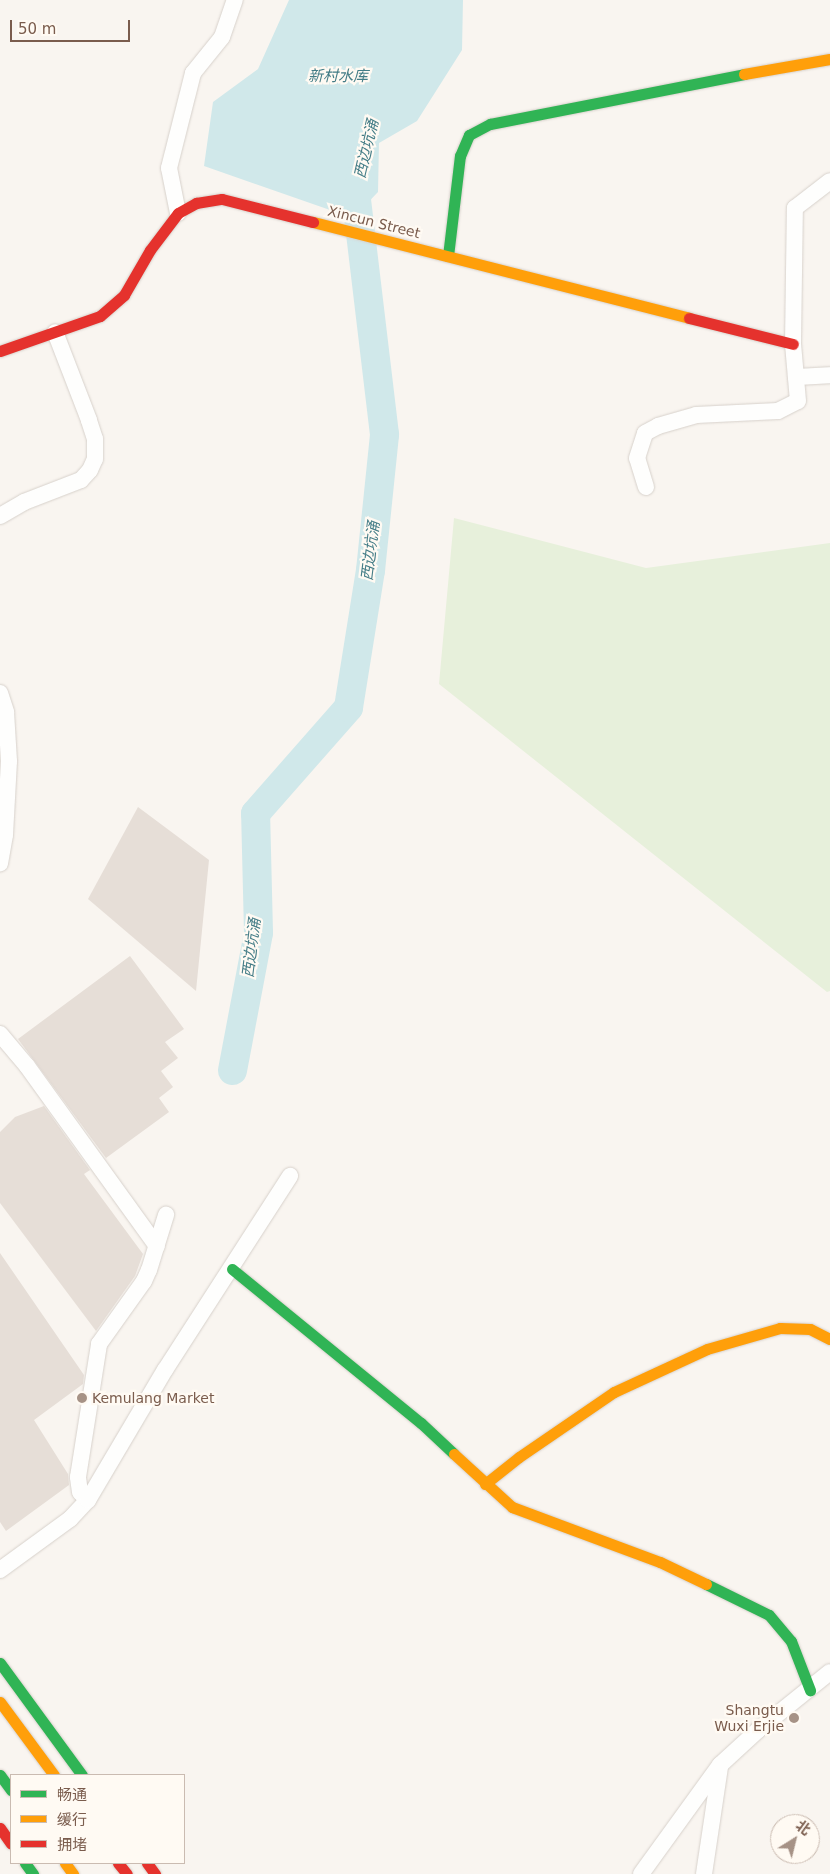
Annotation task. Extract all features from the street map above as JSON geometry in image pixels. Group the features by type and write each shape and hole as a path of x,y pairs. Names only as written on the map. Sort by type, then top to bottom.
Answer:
{"main road":[{"path":"448,256 460,156 469,135 490,124 702,80 830,58"},
{"name":"Xincun Street","path":"0,351 100,316 124,295 150,250 178,214 196,203 222,199 793,344"},
{"path":"232,1269 421,1423 512,1507 660,1562 769,1614 791,1641 810,1690"},
{"path":"485,1484 519,1457 614,1392 707,1349 780,1328 810,1329 830,1339"},
{"path":"0,1663 81,1774"},
{"path":"0,1702 53,1774"},
{"path":"0,1775 10,1789"},
{"path":"0,1828 10,1843"},
{"path":"119,1864 127,1874"}],"street":[{"path":"178,214 168,168 193,73 222,37 235,0"},
{"path":"646,487 637,458 645,433 658,426 696,415 778,411 798,402 793,344 794,208 830,181"},
{"path":"0,516 24,502 81,480 90,470 95,459 95,439 55,332"},
{"path":"796,377 830,374"},
{"path":"0,693 6,712 9,760 5,835 0,864"},
{"path":"2,1029 157,1246"},
{"path":"0,1570 70,1519 88,1500 165,1370 232,1269 290,1176"},
{"path":"88,1500 80,1492 78,1477 99,1344 144,1281 166,1215"},
{"path":"641,1874 720,1765 758,1730 830,1672"},
{"path":"704,1874 720,1765"}],"green space":[{"path":"454,518 646,568 830,543 830,991 827,992 439,684"}],"water":[{"name":"新村水库","path":"289,0 463,0 462,50 417,121 379,143 378,192 353,218 204,166 213,102 258,69"}],"building":[{"path":"138,807 209,860 196,991 88,899"},
{"path":"130,956 184,1029 165,1042 178,1058 161,1071 173,1087 159,1098 169,1112 106,1158 18,1039"},
{"path":"44,1106 90,1170 84,1174 143,1254 135,1276 96,1331 0,1203 0,1132 15,1117"},
{"path":"0,1253 84,1375 83,1384 34,1420 68,1474 69,1485 6,1531 0,1522"}],"waterway":[{"name":"西边坑涌","path":"232,1070 258,932 255,813 348,707 370,570 384,434 356,198 361,175"}],"traffic: fast":[{"path":"448,256 460,156 469,135 490,124 744,74"},
{"path":"232,1269 421,1423 454,1454"},
{"path":"706,1584 769,1615 791,1641 810,1690"},
{"path":"0,1663 81,1774"},
{"path":"0,1775 10,1789"},
{"path":"26,1864 33,1874"}],"traffic: slow":[{"path":"744,74 830,59"},
{"path":"313,222 689,318"},
{"path":"485,1484 519,1457 614,1392 707,1349 780,1328 810,1329 830,1339"},
{"path":"454,1454 512,1507 660,1562 706,1584"},
{"path":"0,1702 53,1774"},
{"path":"66,1864 73,1874"}],"traffic: jam":[{"path":"0,351 100,316 124,295 150,250 178,213 196,203 222,199 313,222"},
{"path":"689,318 793,344"},
{"path":"0,1828 10,1843"},
{"path":"119,1864 127,1874"},
{"path":"148,1864 155,1874"}],"place":[{"name":"Kemulang Market","path":"82,1398"},
{"name":"Shangtu Wuxi Erjie","path":"794,1718"}]}
